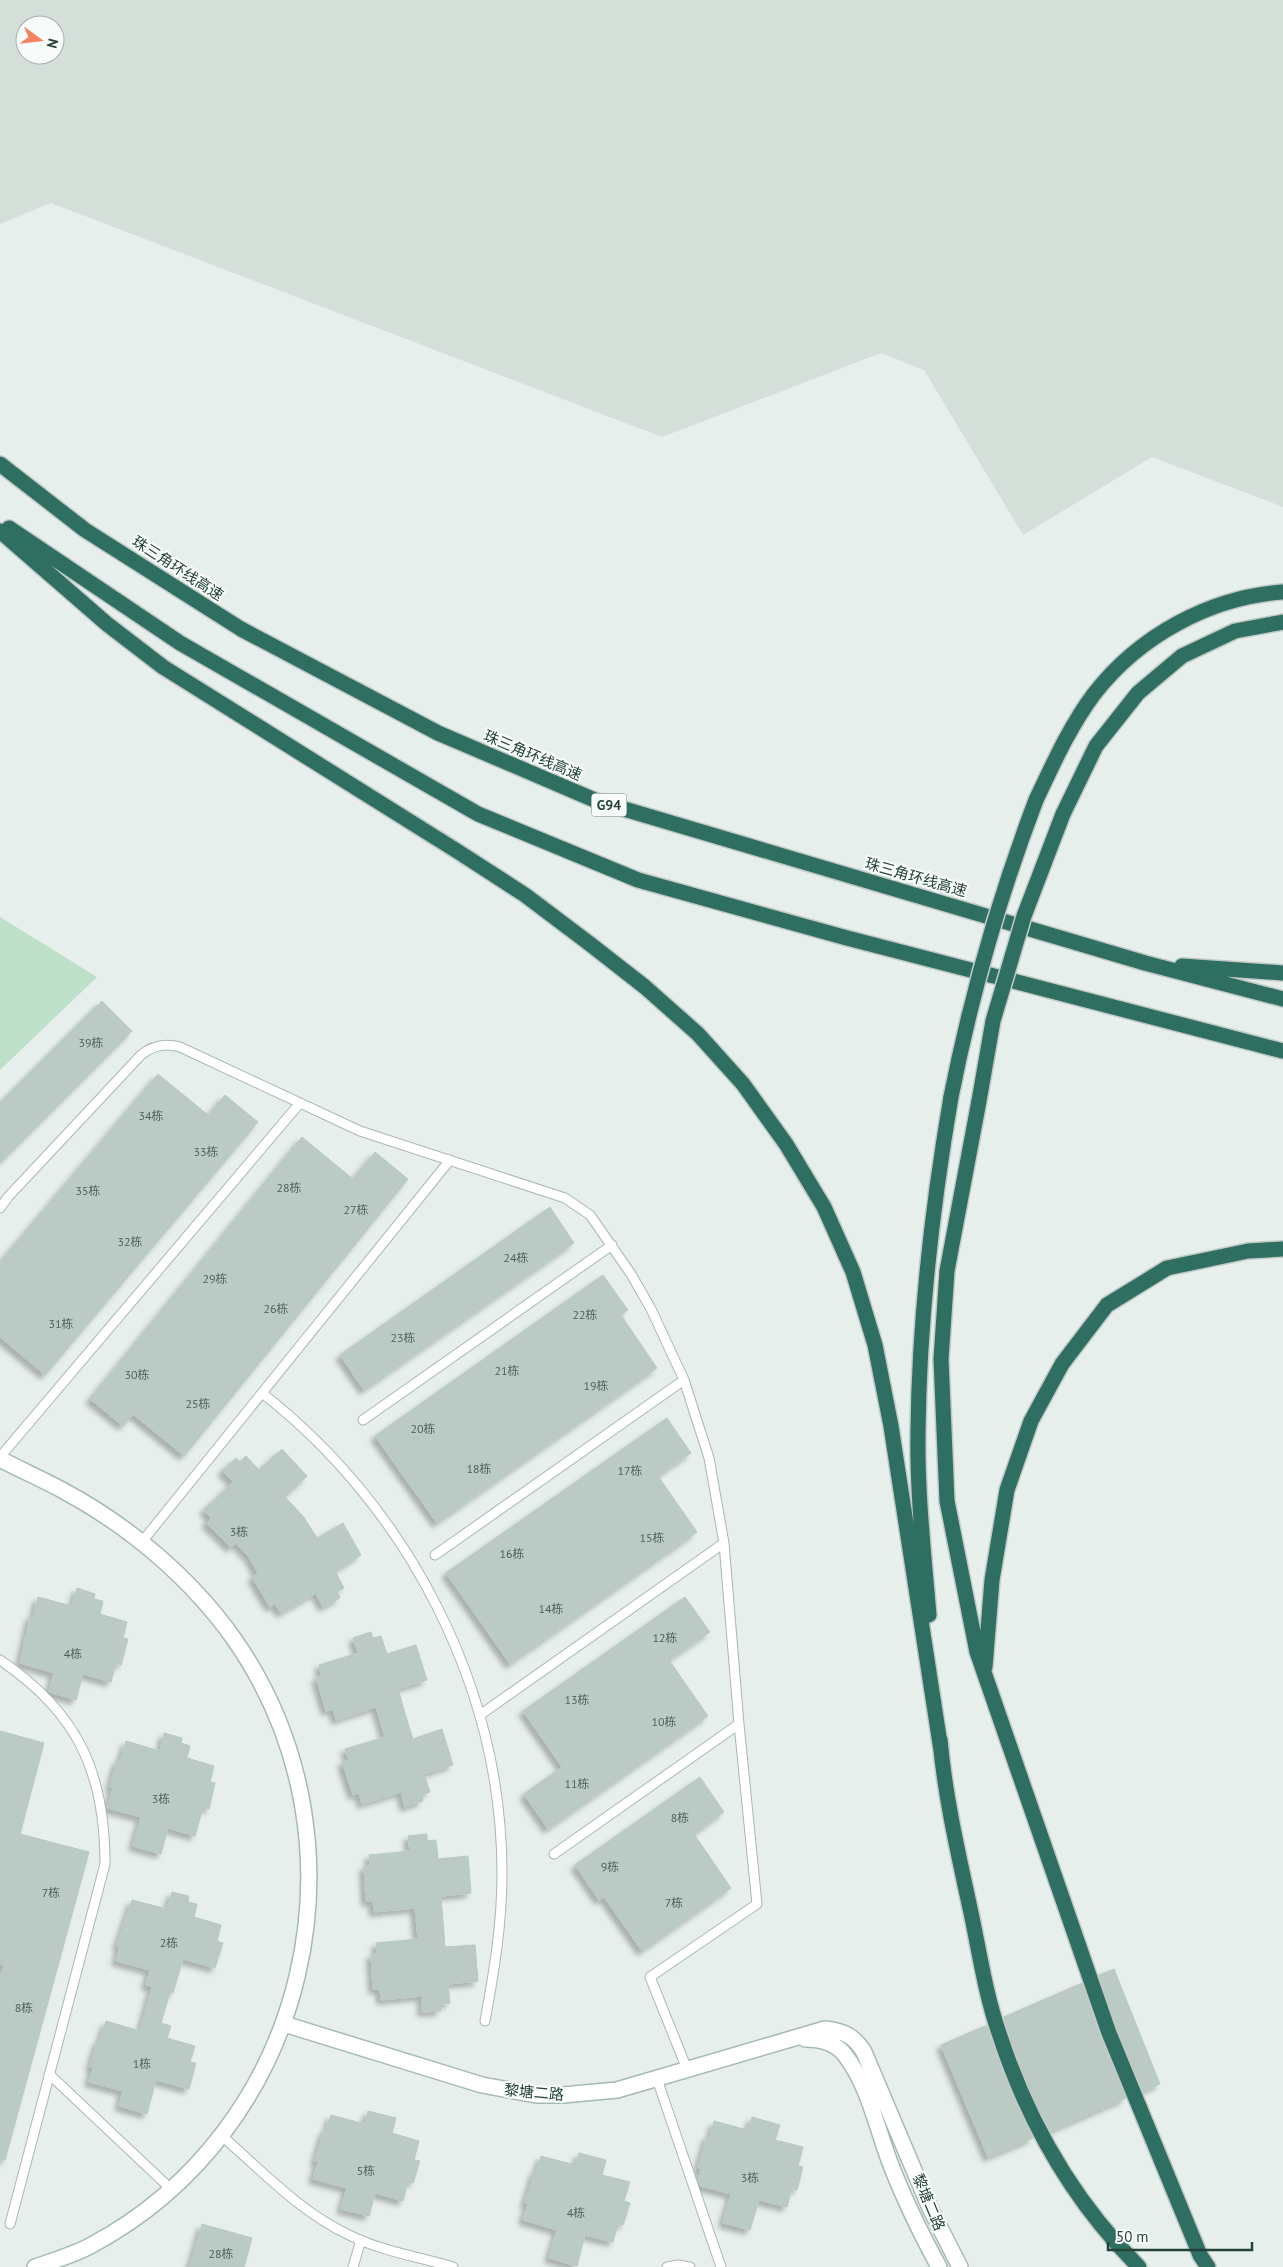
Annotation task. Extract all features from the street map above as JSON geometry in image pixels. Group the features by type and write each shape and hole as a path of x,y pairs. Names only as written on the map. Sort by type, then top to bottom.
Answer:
{"highway":[{"name":"珠三角环线高速","path":"0,464 85,530 241,629 447,736 597,801 1145,963 1283,999"},
{"path":"0,521 180,643 478,814 638,880 847,938 1283,1052"},
{"path":"0,531 107,624 163,667 457,851 524,896 590,944 645,987 698,1034 743,1084 786,1144 824,1207 853,1272 875,1345 891,1426 958,1854 998,2031 1014,2078 1054,2161 1102,2225 1139,2267"},
{"path":"941,1750 922,1526 918,1434 927,1269 950,1097 960,1048 988,940 1009,873 1036,800 1076,720 1095,693 1117,669 1167,628 1195,614 1230,601 1264,593 1283,592"},
{"path":"1208,2267 1200,2255 1108,2033 977,1652 948,1501 941,1359 948,1271 994,1021 1024,916 1063,814 1096,746 1138,693 1182,656 1235,631 1283,622"},
{"path":"1145,963 1283,973"},
{"path":"984,1673 992,1580 1007,1490 1031,1421 1062,1364 1107,1306 1168,1268 1248,1251 1283,1249"}],"street":[{"path":"0,1458 63,1490 101,1514 141,1543 203,1600 234,1639 261,1682 278,1720 297,1776 307,1825 310,1876 308,1918 299,1976 284,2024 264,2071 238,2114 207,2154 172,2190 132,2221 89,2247 35,2267"},
{"name":"黎塘二路","path":"284,2024 482,2085 508,2091 544,2095 590,2094 617,2090 786,2039 825,2029 839,2031 858,2041 864,2052 930,2208 960,2267"},
{"name":"黎塘二路","path":"786,2039 820,2039 834,2045 845,2054 860,2079 889,2160 913,2218 939,2267"}],"lane":[{"path":"0,1208 141,1055 157,1046 173,1045 360,1131 565,1198 590,1215 612,1245 651,1309 684,1380 709,1458 724,1543 739,1724 757,1904 650,1977 687,2069"},
{"path":"0,1458 300,1103"},
{"path":"141,1543 450,1160"},
{"path":"362,1420 612,1245"},
{"path":"435,1555 684,1380"},
{"path":"262,1393 309,1434 346,1471 391,1527 434,1599 461,1657 480,1716 497,1800 502,1874 498,1948 486,2021"},
{"path":"480,1716 724,1543"},
{"path":"0,1660 42,1692 80,1742 92,1771 101,1801 105,1832 105,1864 10,2224"},
{"path":"554,1854 739,1724"},
{"path":"49,2074 172,2190"},
{"path":"657,2079 722,2267"},
{"path":"221,2135 312,2214 332,2226 360,2240 453,2267"},
{"path":"353,2267 360,2240"},
{"path":"667,2267 678,2265 690,2267"}],"shaded area":[{"path":"0,0 1283,0 1283,507 1152,457 1023,535 924,370 881,353 662,437 51,203 0,224"}],"green space":[{"path":"0,917 97,977 0,1070"}],"building":[{"path":"102,1001 132,1031 0,1163 0,1103"},
{"path":"158,1074 208,1115 225,1095 258,1122 45,1375 0,1337 0,1262"},
{"path":"302,1137 353,1179 375,1152 408,1179 184,1456 133,1414 123,1426 90,1399"},
{"path":"550,1207 574,1243 364,1390 340,1355"},
{"path":"603,1275 628,1310 621,1315 657,1368 437,1523 375,1436"},
{"path":"667,1418 691,1453 658,1476 697,1532 510,1664 446,1573"},
{"path":"282,1449 307,1476 285,1497 303,1516 317,1538 343,1523 361,1555 335,1571 344,1588 337,1592 340,1598 323,1607 316,1593 281,1613 275,1604 270,1607 252,1577 258,1574 249,1557 236,1543 231,1548 206,1523 211,1518 204,1510 233,1482 222,1471 236,1458 240,1462 246,1456 259,1470"},
{"path":"77,1588 95,1594 94,1599 103,1601 100,1614 127,1622 123,1638 128,1639 121,1665 116,1663 111,1682 83,1674 76,1700 49,1692 54,1673 20,1663 30,1616 33,1617 38,1597 72,1606"},
{"path":"685,1597 710,1632 669,1660 708,1716 548,1829 524,1794 562,1767 523,1711"},
{"path":"371,1632 373,1638 381,1636 387,1654 416,1645 427,1680 398,1689 407,1720 413,1739 442,1729 453,1765 424,1774 430,1792 421,1795 423,1801 405,1807 401,1792 362,1804 359,1793 353,1795 342,1762 349,1760 345,1749 385,1737 376,1707 336,1720 333,1709 326,1711 316,1677 322,1676 319,1665 358,1653 353,1638"},
{"path":"0,1731 44,1743 20,1834 89,1852 5,2160 0,2160 0,1980 4,1965 0,1964"},
{"path":"164,1733 182,1738 181,1743 190,1746 187,1758 214,1766 210,1782 215,1783 209,1809 203,1807 195,1836 168,1828 161,1854 133,1846 141,1817 107,1808 113,1788 110,1787 117,1760 120,1761 126,1741 160,1751"},
{"path":"700,1777 724,1812 694,1834 731,1888 642,1951 604,1897 599,1900 575,1865"},
{"path":"427,1834 427,1841 436,1840 438,1859 468,1856 471,1893 441,1896 445,1947 475,1945 478,1981 448,1984 450,2003 440,2004 441,2011 422,2012 422,1996 381,2000 380,1989 373,1989 371,1954 377,1954 376,1943 418,1939 415,1908 374,1912 373,1901 366,1901 364,1866 370,1866 369,1855 410,1851 408,1836"},
{"path":"172,1892 189,1896 188,1902 197,1904 194,1917 221,1925 217,1941 223,1943 215,1968 183,1959 173,1993 170,1992 161,2023 171,2026 167,2038 195,2046 190,2062 196,2063 189,2089 156,2080 147,2114 119,2106 123,2091 89,2082 93,2068 90,2067 106,2021 140,2031 152,1987 146,1985 150,1970 116,1961 120,1946 117,1946 132,1900 167,1909"},
{"path":"1114,1969 1160,2084 1143,2091 1118,2030 1099,1975"},
{"path":"1082,1983 1100,2036 1126,2098 1050,2131 1019,2063 1004,2017"},
{"path":"987,2025 1002,2070 1033,2138 988,2157 941,2045"},
{"path":"368,2111 396,2118 392,2133 419,2141 414,2160 420,2161 413,2183 408,2182 403,2201 375,2193 369,2216 341,2209 347,2188 313,2179 318,2162 315,2161 324,2130 326,2131 331,2115 365,2124"},
{"path":"752,2117 780,2125 775,2140 803,2147 798,2166 803,2167 797,2190 792,2188 787,2207 759,2200 750,2230 723,2223 731,2194 700,2186 698,2180 701,2169 698,2168 707,2136 710,2137 714,2121 748,2130"},
{"path":"579,2153 606,2160 602,2175 630,2182 624,2201 630,2203 623,2225 618,2224 613,2242 585,2235 577,2266 549,2258 557,2230 523,2220 528,2204 525,2203 541,2156 575,2165"},
{"path":"202,2224 252,2238 244,2267 190,2267"}]}
